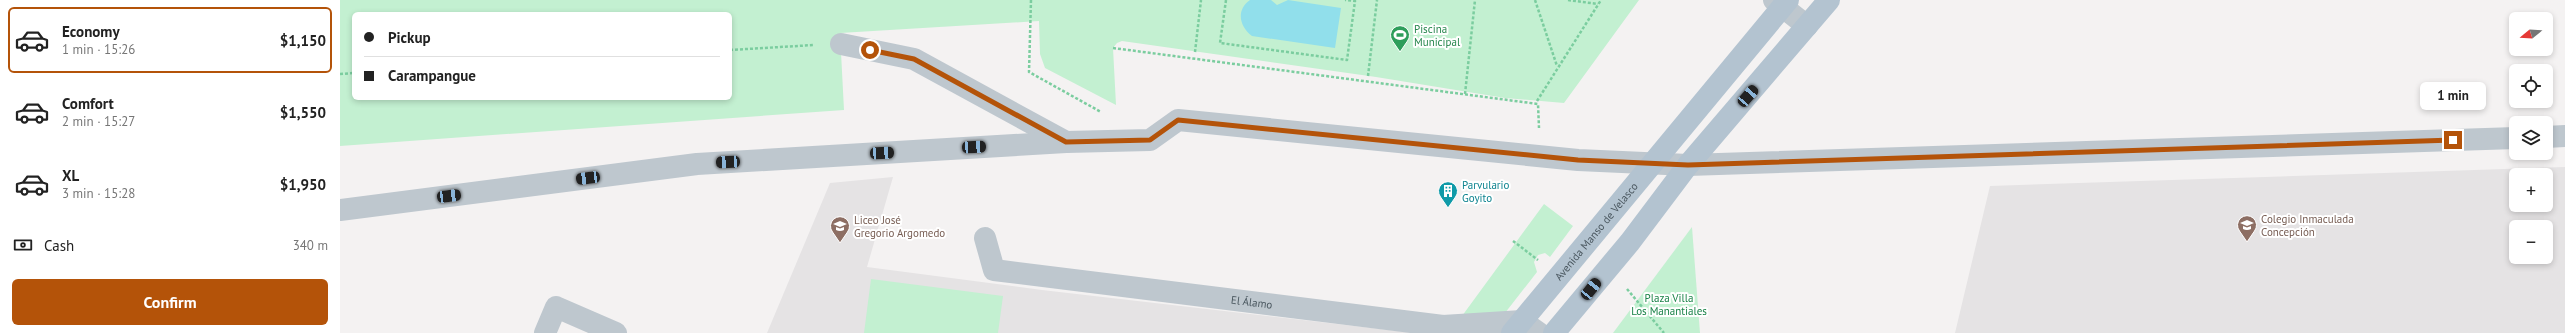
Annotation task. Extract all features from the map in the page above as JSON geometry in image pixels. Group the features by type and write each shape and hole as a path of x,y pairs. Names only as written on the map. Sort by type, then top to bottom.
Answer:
{"main road":[{"path":"1554,333 1630,242 1688,165 1829,0"},
{"name":"Avenida Manso de Velasco","path":"1524,329 1650,165 1781,2"}],"street":[{"path":"1781,2 1807,26"},
{"path":"841,44 914,59 1066,142"},
{"path":"340,210 697,164 1066,142 1150,140 1178,120 1540,157 1650,165 2509,138"},
{"path":"2553,137 2565,136"},
{"name":"El Álamo","path":"985,238 994,270 1443,326 1524,329"},
{"path":"545,333 556,307 616,333"}],"path":[{"path":"1031,0 1029,72 1103,113"},
{"path":"1195,52 1201,0"},
{"path":"1226,0 1220,43 1347,60 1355,2 1345,0"},
{"path":"1368,76 1377,0"},
{"path":"1464,94 1475,0"},
{"path":"1535,0 1557,66"},
{"path":"1568,0 1598,4"},
{"path":"1537,101 1557,66 1601,0"},
{"path":"732,50 841,44"},
{"path":"1112,48 1538,104 1540,157"},
{"path":"340,74 352,73"},
{"path":"1513,241 1540,262"},
{"path":"1626,287 1664,333"}],"shaded area":[{"name":"Colegio Inmaculada Concepción","path":"2565,167 2565,333 1955,333 1990,186 2509,169 2509,212 2553,212 2553,168 2535,168"},
{"name":"Liceo José Gregorio Argomedo","path":"893,177 867,267 1042,290 1415,333 767,333 830,183"}],"green space":[{"path":"340,0 1639,0 1564,103 1505,98 1376,77 1122,41 1117,43 1113,48 1116,105 1045,68 1040,54 1039,21 840,33 844,110 340,146"},
{"path":"1544,204 1573,226 1550,257 1545,253 1538,255 1534,262 1537,272 1505,313 1462,316"},
{"name":"Plaza Villa Los Manantiales","path":"1692,227 1700,333 1613,333"},
{"path":"871,279 1003,296 998,333 864,333"}],"water":[{"path":"1250,0 1271,0 1277,5 1288,0 1341,8 1335,48 1252,36 1244,28 1241,18 1243,8"}],"place":[{"name":"Piscina Municipal","path":"1400,52"},
{"name":"Parvulario Goyito","path":"1448,208"},
{"name":"Colegio Inmaculada Concepción","path":"2247,242"},
{"name":"Liceo José Gregorio Argomedo","path":"840,243"}],"route":[{"path":"870,50 914,59 1066,142 1150,140 1178,120 1578,160 1650,165 1688,165 2453,140"}]}
